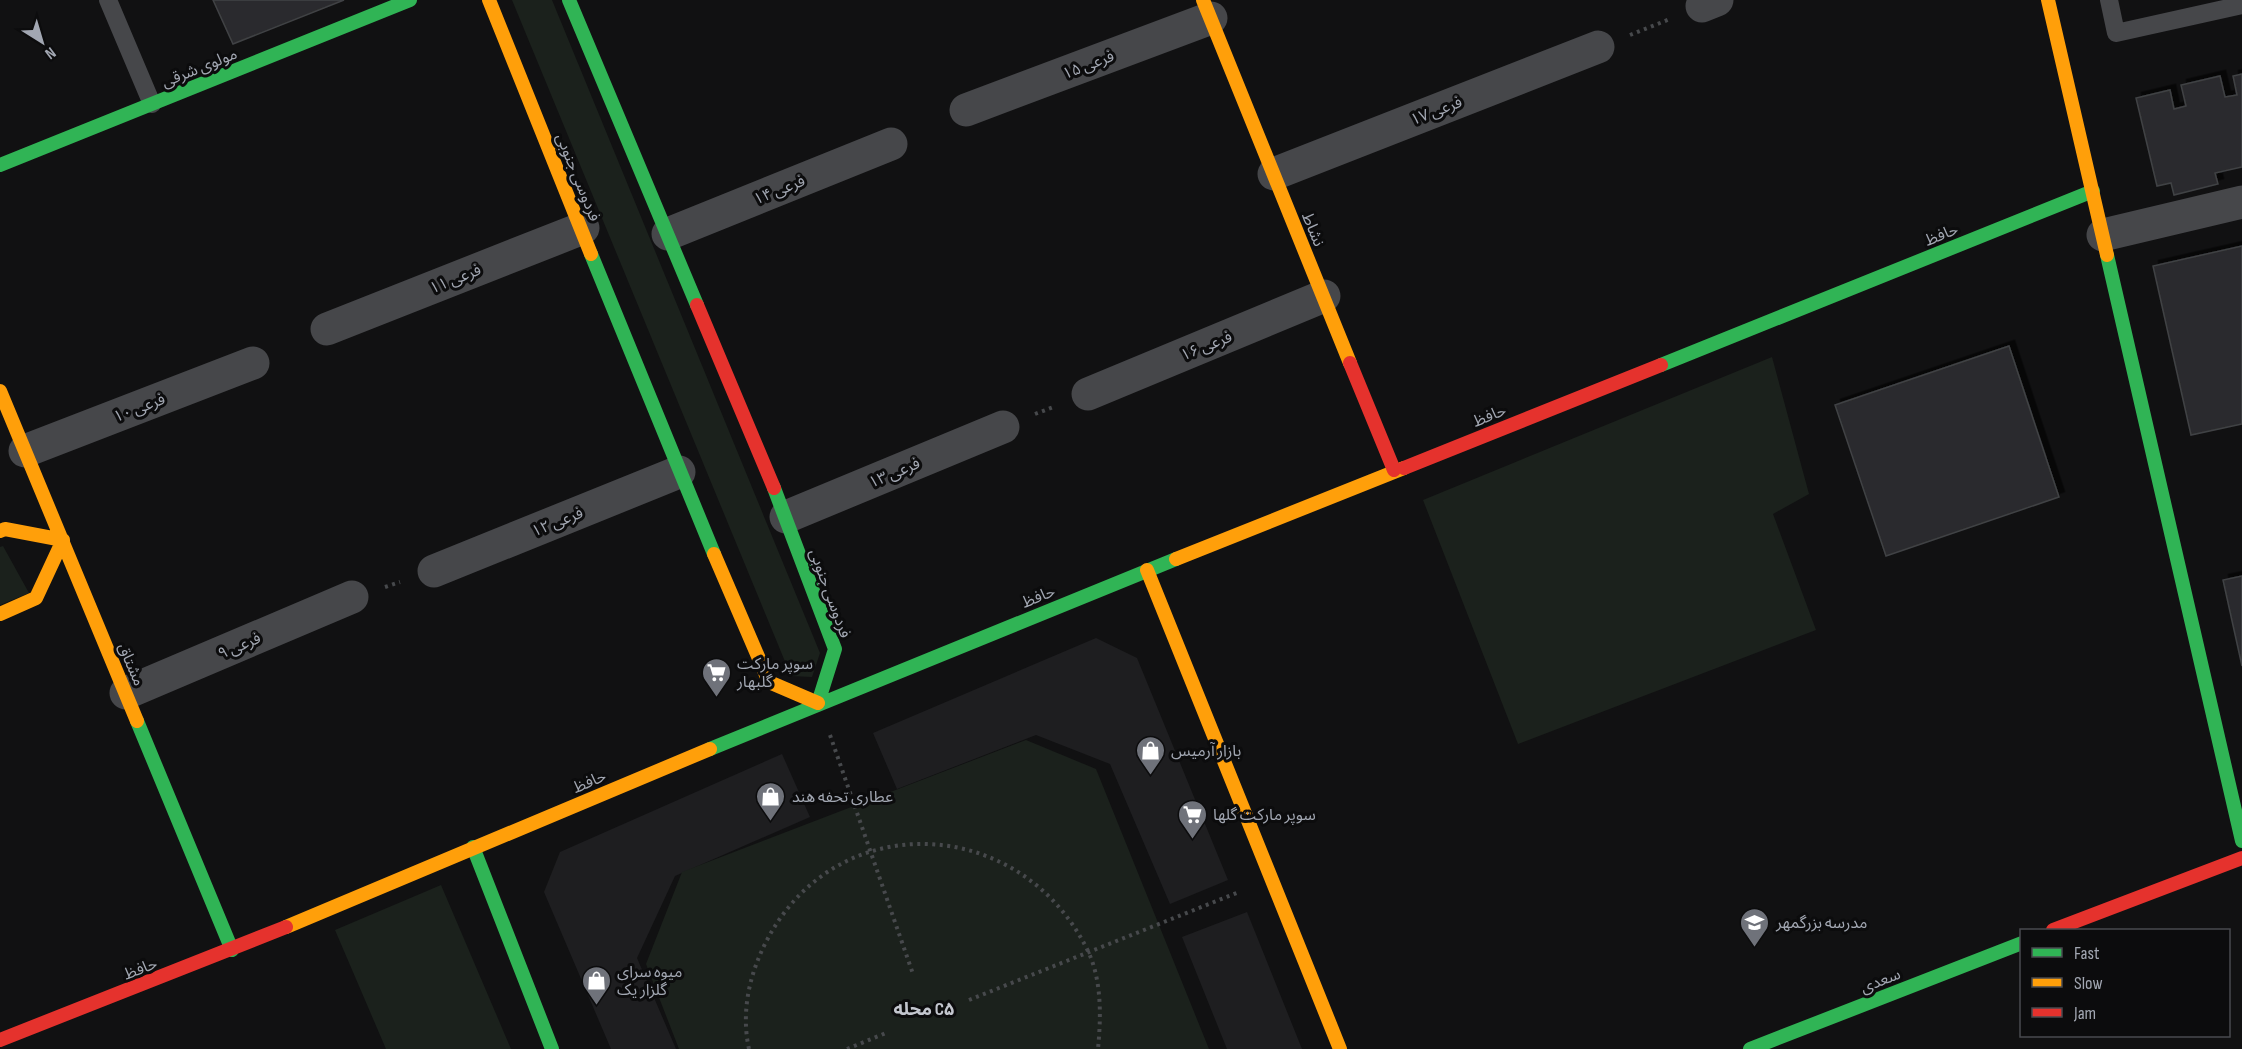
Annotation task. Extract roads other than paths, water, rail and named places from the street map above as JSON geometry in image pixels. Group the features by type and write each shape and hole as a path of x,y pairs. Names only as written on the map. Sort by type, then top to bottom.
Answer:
{"street":[{"name":"مولوی شرقی","path":"0,165 410,0"},
{"name":"فردوسی جنوبی","path":"489,0 680,472 769,682 818,703 834,649 786,517 569,0"},
{"path":"2048,0 2092,191 2234,773 2242,841"},
{"name":"فرعی ۱۵","path":"966,110 1207,9"},
{"name":"نشاط","path":"1207,9 1394,470"},
{"name":"فرعی ۱۷","path":"1274,174 1598,47"},
{"name":"فرعی ۱۴","path":"668,234 891,144"},
{"name":"حافظ","path":"0,1040 232,950 818,703 2092,191"},
{"path":"2103,235 2242,202"},
{"name":"فرعی ۱۱","path":"327,329 582,228"},
{"name":"فرعی ۱۶","path":"1088,394 1324,296"},
{"name":"فرعی ۱۰","path":"25,451 253,363"},
{"name":"مشتاق","path":"0,391 232,950"},
{"name":"فرعی ۱۳","path":"786,517 1003,427"},
{"name":"فرعی ۱۲","path":"434,571 680,472"},
{"path":"0,531 5,529 63,540 36,598 0,614"},
{"path":"1148,570 1340,1049"},
{"name":"فرعی ۹","path":"126,693 352,597"},
{"path":"473,847 552,1049"},
{"path":"2057,929 2242,858"},
{"name":"سعدی","path":"1750,1049 2020,944"}],"lane":[{"path":"108,0 152,104"},
{"path":"2109,0 2116,33 2242,5"}],"place":[{"name":"سوپر مارکت گلبهار","path":"716,698"},
{"name":"بازار آرمیس","path":"1150,776"},
{"name":"عطاری تحفه هند","path":"771,822"},
{"name":"سوپر مارکت گلها","path":"1192,840"},
{"name":"مدرسه بزرگمهر","path":"1755,948"},
{"name":"میوه سرای گلزار یک","path":"596,1006"}],"district":[{"name":"محله C۵","path":"924,1009"}]}
